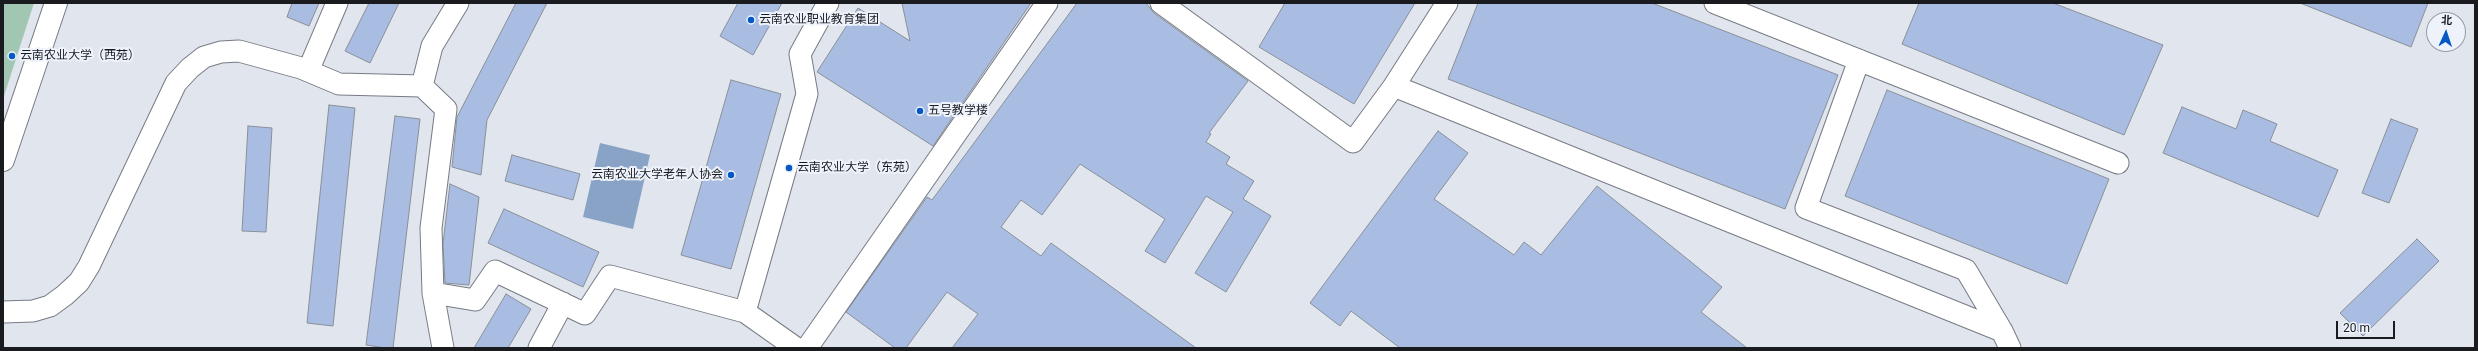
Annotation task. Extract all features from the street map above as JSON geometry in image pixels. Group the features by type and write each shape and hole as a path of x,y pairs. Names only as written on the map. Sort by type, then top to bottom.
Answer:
{"main road":[{"path":"3,160 56,3"}],"street":[{"path":"308,71 337,3"},
{"path":"422,86 432,46 458,3"},
{"path":"745,312 807,94 800,54 828,3"},
{"path":"807,348 1047,3"},
{"path":"1161,3 1353,142 1394,86 1447,3"},
{"path":"1715,3 2118,163"},
{"path":"3,312 32,311 50,306 65,295 78,282 89,266 176,84 190,68 204,57 220,52 238,51 308,71 339,84 422,86 446,109 432,228 433,293 443,348"},
{"path":"1860,60 1806,208 1966,270 2006,340"},
{"path":"1394,86 2006,340"},
{"path":"433,293 475,300 495,271 585,314 610,276 745,312 796,348"},
{"path":"539,348 563,303"}],"green space":[{"name":"云南农业大学（西苑）","path":"3,3 34,3 3,99"}],"water":[{"path":"600,143 650,155 633,229 583,217"}],"building":[{"path":"292,3 319,3 309,26 287,17"},
{"path":"369,3 399,3 370,63 345,51"},
{"path":"516,3 547,3 487,120 481,175 452,167 457,117"},
{"name":"云南农业职业教育集团","path":"738,3 782,3 753,55 720,36"},
{"name":"五号教学楼","path":"902,3 1031,3 933,146 817,72 858,8 910,41"},
{"path":"1077,3 1146,3 1154,13 1248,81 1209,133 1211,134 1206,142 1230,157 1226,164 1254,181 1243,199 1271,216 1226,292 1195,273 1233,212 1206,196 1165,263 1145,251 1165,219 1080,164 1042,215 1021,200 1001,227 1041,256 1051,243 1196,348 952,348 978,314 947,292 906,348 895,348 846,312 927,197 932,200"},
{"path":"1285,3 1415,3 1354,104 1259,47"},
{"path":"1478,3 1652,3 1838,75 1785,209 1448,79"},
{"path":"1919,3 2053,3 2163,45 2124,135 1902,44"},
{"path":"2300,3 2428,3 2411,47"},
{"name":"云南农业大学老年人协会","path":"731,80 781,94 731,269 681,255"},
{"path":"1887,90 2109,179 2067,284 1845,196"},
{"path":"329,105 355,108 333,326 307,323"},
{"path":"2182,107 2236,129 2243,110 2277,124 2270,141 2338,170 2318,217 2163,153"},
{"path":"395,116 420,119 393,348 386,348 366,345"},
{"path":"2391,119 2418,129 2389,203 2362,193"},
{"path":"248,126 272,128 266,232 242,231"},
{"path":"1438,131 1468,153 1434,199 1514,255 1524,242 1541,255 1597,186 1722,287 1701,312 1747,348 1400,348 1351,311 1340,326 1310,303"},
{"path":"512,155 580,174 573,200 505,181"},
{"path":"450,184 479,197 469,285 445,283 443,244"},
{"path":"504,209 599,252 583,287 488,243"},
{"path":"2417,239 2439,261 2363,336 2340,313"},
{"path":"506,294 531,309 508,348 474,348"}],"place":[{"name":"云南农业职业教育集团","path":"751,20"},
{"name":"云南农业大学（西苑）","path":"12,56"},
{"name":"五号教学楼","path":"920,111"},
{"name":"云南农业大学（东苑）","path":"789,168"},
{"name":"云南农业大学老年人协会","path":"731,175"}]}
